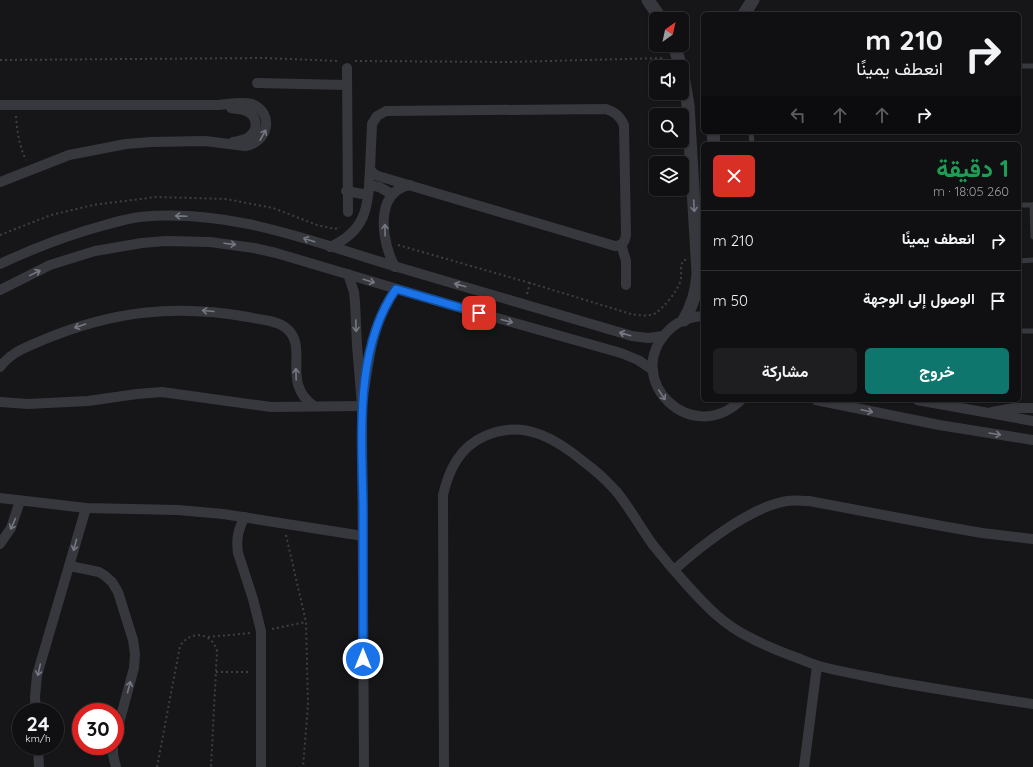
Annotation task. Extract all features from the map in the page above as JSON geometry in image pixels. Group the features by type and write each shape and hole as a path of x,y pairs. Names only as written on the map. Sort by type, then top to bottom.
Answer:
{"street":[{"path":"648,0 656,12"},
{"path":"745,12 753,0"},
{"path":"347,68 346,191 348,212"},
{"path":"257,83 346,85"},
{"path":"684,320 693,302 698,283 687,100"},
{"path":"0,104 218,105 246,103 260,109 266,123 265,133 259,141 250,146 205,142 126,144 69,155 0,182"},
{"path":"330,247 347,238 361,224 366,209 369,190 372,124 377,116 386,111 606,109 618,114 624,125 626,239 622,244 615,246 376,175 370,169"},
{"path":"395,266 389,254 385,240 386,206 392,194 403,186 410,185"},
{"path":"346,191 369,190 379,186 392,194"},
{"path":"0,264 23,253 68,236 138,217 184,216 231,220 273,229 632,336 648,338 663,336"},
{"path":"0,290 50,265 72,257 119,246 166,241 210,242 254,248 458,307 622,352 653,370"},
{"path":"622,244 626,261 626,285"},
{"path":"348,274 354,292 362,406 364,767"},
{"path":"362,406 369,357 376,325 385,306 396,289"},
{"path":"0,367 16,352 64,331 101,320 132,313 157,310 214,312 278,323 287,328 296,343 296,377 298,389 305,399 314,406"},
{"path":"701,316 684,320 663,336 655,352 653,370 657,386 666,400 683,413 699,416 716,415 726,412 738,402"},
{"path":"1,400 28,404 88,401 162,392 257,406 362,406"},
{"path":"826,402 925,422 1033,440"},
{"path":"928,402 1033,421"},
{"path":"989,413 1014,408 1033,408"},
{"path":"444,767 443,495 449,474 459,456 466,448 477,439 490,433 504,430 518,429 532,431 546,436 588,465 616,491 653,544 711,611 728,625 754,640 817,666 930,688 1033,704"},
{"path":"0,498 86,508 193,511 246,517 363,536"},
{"path":"0,544 11,528 20,501"},
{"path":"674,570 690,555 727,529 766,508 787,501 809,501 942,526 1033,539"},
{"path":"35,703 37,674 86,508"},
{"path":"246,517 238,531 237,545 261,631 259,767"},
{"path":"70,566 99,572 112,582 118,592 133,640 135,654 134,668 124,705"},
{"path":"804,767 817,666"},
{"path":"38,755 39,767"},
{"path":"113,755 116,767"}],"lane":[{"path":"1021,66 1033,66"},
{"path":"1021,205 1033,205 1033,237"},
{"path":"1021,261 1033,260"},
{"path":"1021,332 1033,331"}],"path":[{"path":"17,104 18,131 30,169"},
{"path":"385,240 408,249 431,254 631,314 646,315 655,313 672,298 681,280 681,263 684,260 697,260"},
{"path":"524,304 530,283"},
{"path":"283,523 306,622 308,706 302,767"},
{"path":"157,767 179,651 183,641 197,634 211,639 216,646 217,651 211,767"},
{"path":"216,672 261,672"}],"route":[{"path":"363,659 362,406 369,357 376,325 385,306 396,289 479,313"}]}
